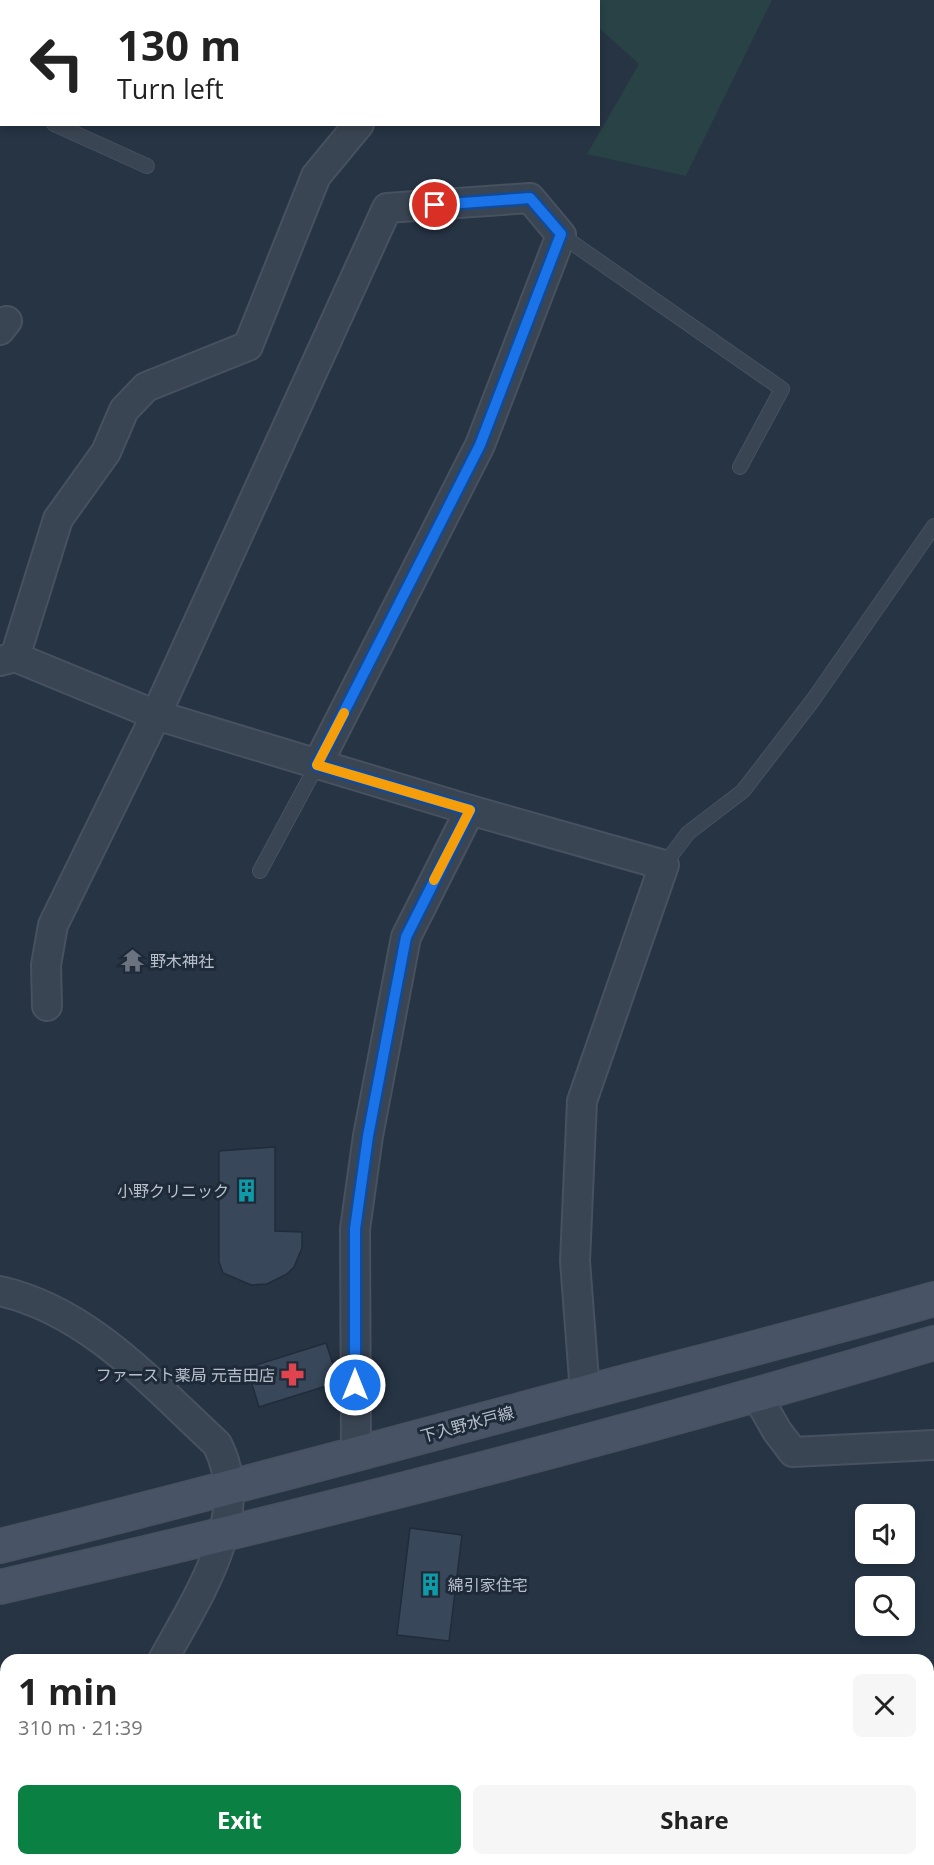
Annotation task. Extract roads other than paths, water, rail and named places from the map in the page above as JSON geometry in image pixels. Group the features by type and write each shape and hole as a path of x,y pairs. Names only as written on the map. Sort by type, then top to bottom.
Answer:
{"main road":[{"name":"下入野水戸線","path":"0,1546 228,1490 585,1393 774,1345 934,1299"},
{"path":"0,1587 392,1493 757,1396 934,1342"}],"street":[{"path":"357,126 316,176 248,345 146,387 123,410 106,452 58,519 7,659 156,715 317,765 664,865 582,1101 575,1261 585,1393"},
{"path":"47,1006 46,965 53,925 156,715 387,208 530,198 561,234 480,445 317,765"},
{"path":"357,1454 355,1229 368,1136 406,937 470,810"},
{"path":"0,1291 38,1301 105,1340 217,1444 223,1455 229,1503 223,1534 194,1604 166,1654"},
{"path":"757,1396 777,1431 793,1452 934,1445"}],"lane":[{"path":"58,126 147,166"},
{"path":"561,234 782,388 740,467"},
{"path":"664,865 688,834 743,791 813,700 934,526"},
{"path":"260,870 317,765"}],"place":[{"name":"野木神社","path":"132,961"},
{"name":"小野クリニック","path":"247,1191"},
{"name":"ファースト薬局 元吉田店","path":"293,1375"},
{"name":"綿引家住宅","path":"430,1585"}]}
